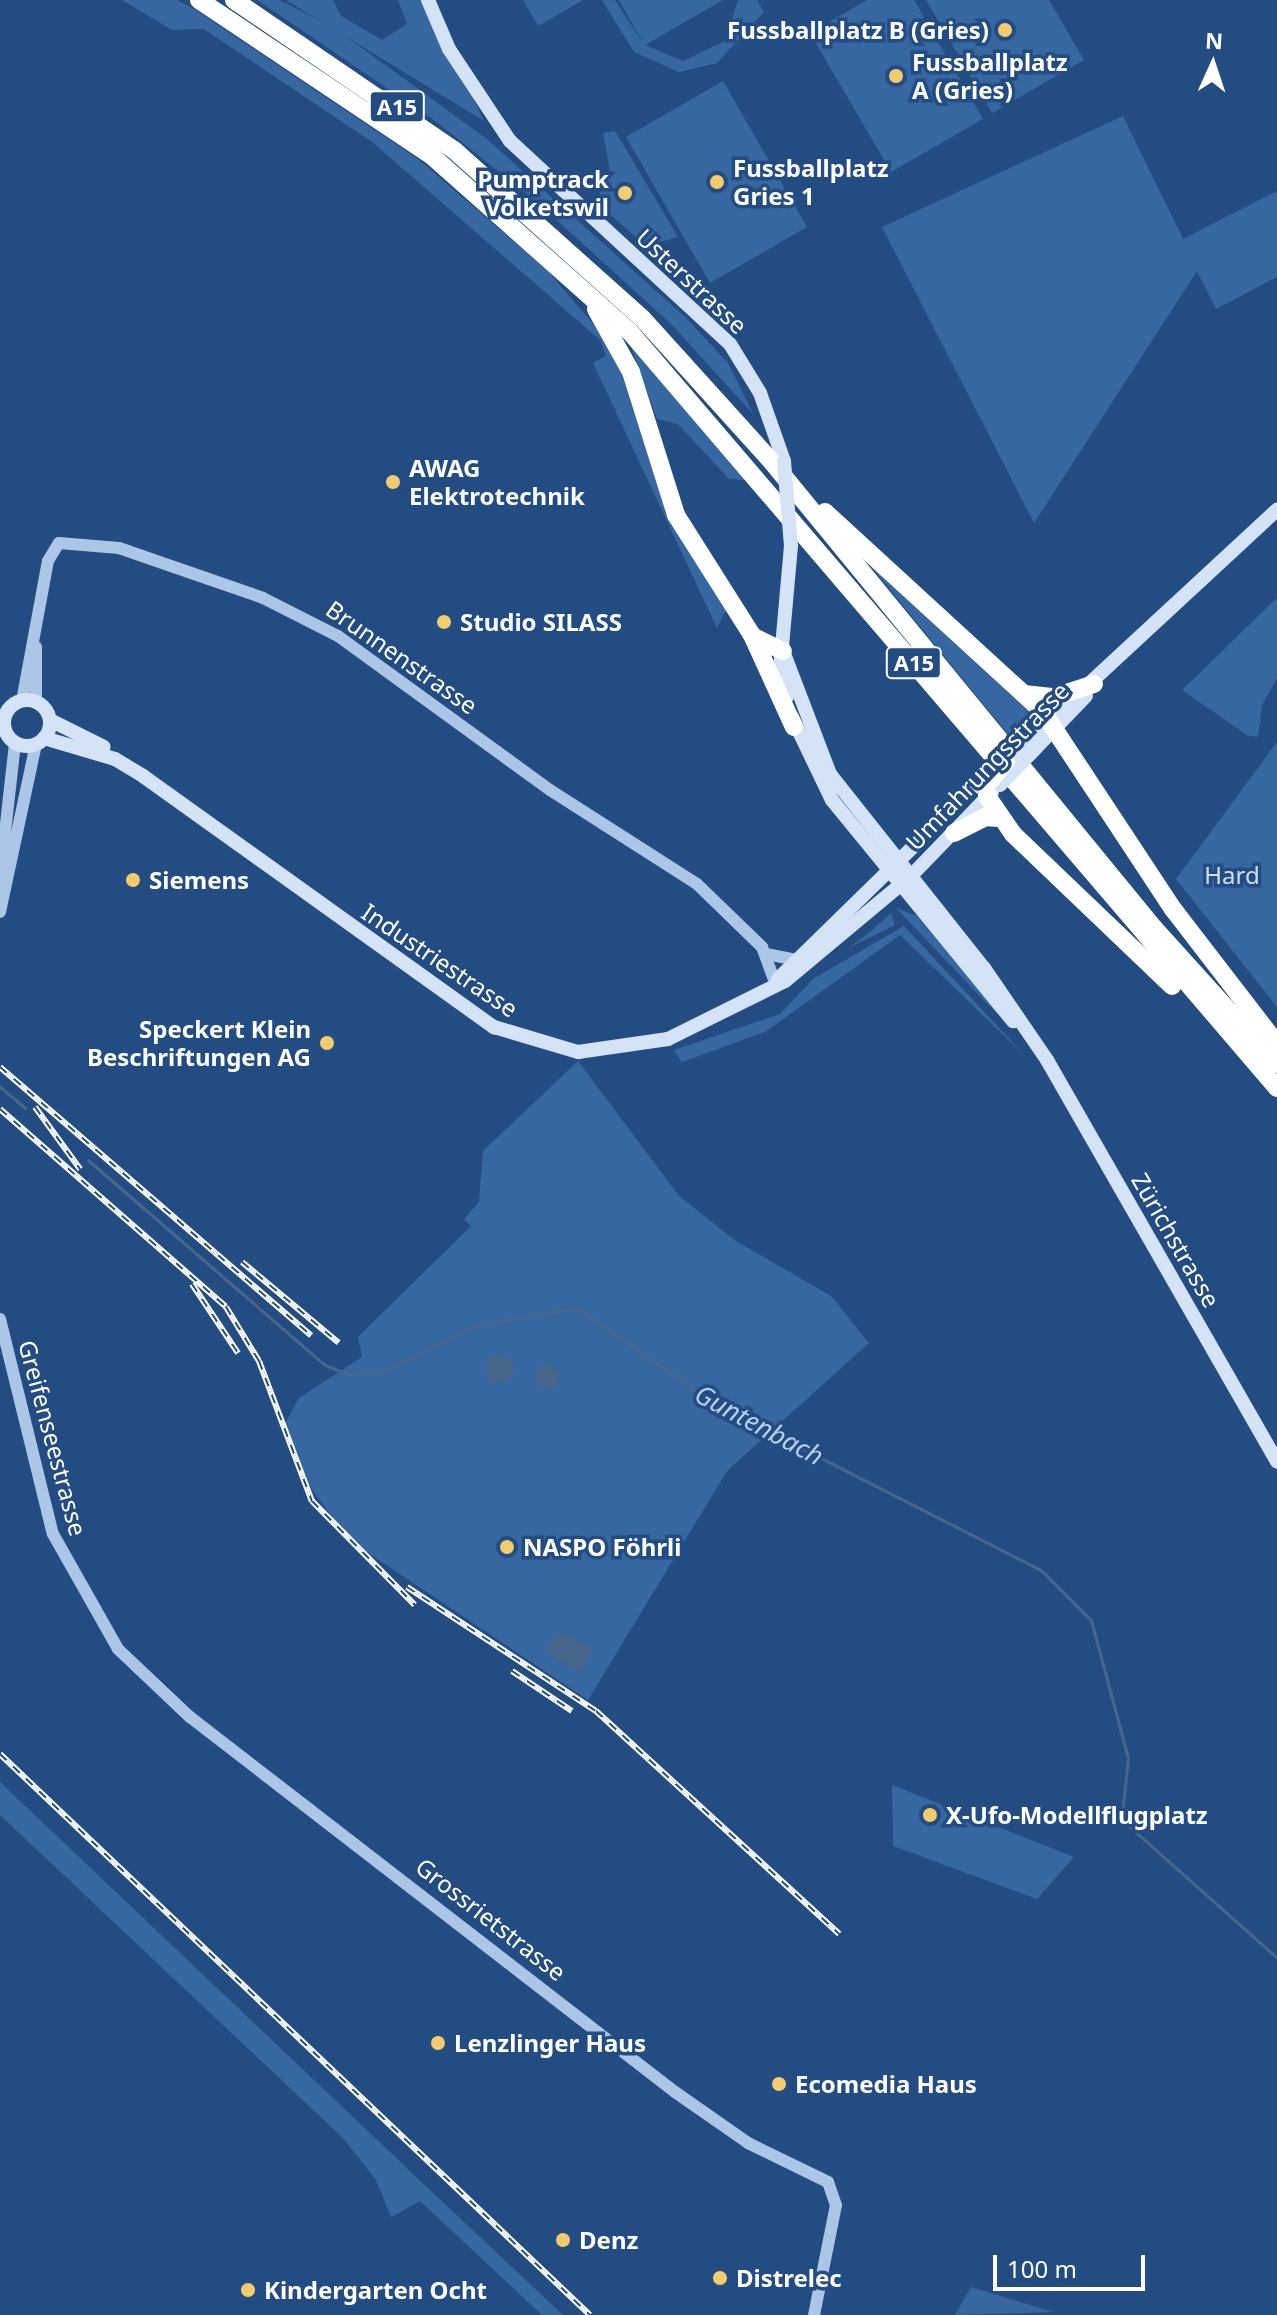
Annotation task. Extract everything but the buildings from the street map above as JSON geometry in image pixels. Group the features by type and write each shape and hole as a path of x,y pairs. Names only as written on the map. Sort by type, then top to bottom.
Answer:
{"highway":[{"name":"A15","path":"199,0 391,125 577,279 744,457 1087,872 1277,1088"},
{"name":"A15","path":"234,0 381,96 518,202 642,318 772,462 1154,928 1277,1064"},
{"path":"577,279 627,361 676,515 752,635 794,727"},
{"path":"772,462 1024,694 1173,909 1277,1044"},
{"path":"752,635 783,651"},
{"path":"1024,694 1054,697 1094,684"},
{"path":"1006,762 991,785 999,818 1246,1052"},
{"path":"954,833 981,818 999,818"}],"main road":[{"name":"Usterstrasse","path":"428,0 449,49 510,141 718,330 760,393 784,461 791,546 783,651 794,727 820,782 900,875"},
{"name":"Umfahrungsstrasse","path":"900,875 1277,510"},
{"name":"Usterstrasse","path":"783,651 821,760 900,875"},
{"name":"Industriestrasse","path":"17,704 115,759 446,996 527,1042 578,1052 642,1046 704,1025 776,985 900,875"},
{"path":"15,743 2,725 17,704"},
{"path":"40,741 50,720"},
{"name":"Industriestrasse","path":"15,743 40,741 115,759"},
{"name":"Umfahrungsstrasse","path":"1006,762 1029,747"},
{"name":"Umfahrungsstrasse","path":"900,875 954,833 991,785"},
{"name":"Industriestrasse","path":"776,985 796,960 900,875"},
{"name":"Zürichstrasse","path":"900,875 1034,1042 1277,1462"}],"street":[{"name":"Brunnenstrasse","path":"17,704 36,647 48,561 59,543 94,543 178,567 321,625 561,798 697,884 766,954 776,985"},
{"path":"3,876 40,741"},
{"path":"0,912 15,743"},
{"path":"766,954 796,960"},
{"name":"Greifenseestrasse","path":"0,1319 53,1534 118,1649"},
{"name":"Grossrietstrasse","path":"118,1649 190,1717 675,2092 748,2143 828,2182 834,2212 814,2315"}],"green space":[{"path":"122,0 177,0 194,9 418,159 547,270 613,347 655,477 726,610 717,628 593,363 606,356 600,340 372,142 204,29 172,30"},
{"path":"257,0 279,0 333,27 487,139 685,317 728,363 754,415 671,324 539,204 434,120"},
{"path":"286,0 333,0 341,16 382,40 407,24 398,0 428,0 484,121"},
{"path":"523,0 583,0 538,26"},
{"path":"602,0 615,0 644,45 619,0 723,0 645,45 683,61 725,41 738,0 757,0 764,12 717,63 679,72 634,52"},
{"name":"Fussballplatz A (Gries)","path":"867,0 914,0 983,119 891,172 810,33"},
{"name":"Fussballplatz B (Gries)","path":"926,0 1049,0 1084,60 992,113"},
{"name":"Fussballplatz Gries 1","path":"723,81 807,227 710,283 626,137"},
{"path":"1123,116 1183,239 1277,191 1277,277 1216,309 1197,271 1034,523 882,227"},
{"name":"Pumptrack Volketswil","path":"615,131 678,237 646,246 596,202 610,171 603,133"},
{"path":"630,344 753,481 729,479 678,424 657,419"},
{"path":"856,548 1038,713 1010,737"},
{"path":"1277,598 1277,678 1262,705 1258,737 1247,735 1182,690"},
{"name":"Hard","path":"1277,742 1277,1007 1176,879"},
{"path":"896,908 917,916 998,1012 996,1013"},
{"path":"891,913 895,925 850,947 870,932"},
{"path":"904,926 1028,1059 900,935 765,1032 682,1062 674,1050 780,1014 813,979"},
{"path":"578,1061 679,1196 736,1241 831,1296 869,1343 727,1471 588,1700 349,1540 311,1488 283,1427 299,1398 362,1357 358,1337 471,1226 464,1219 479,1202 483,1151"},
{"path":"0,1782 563,2315 542,2315 420,2201 391,2217 376,2180 343,2138 0,1815"},
{"name":"X-Ufo-Modellflugplatz","path":"892,1785 1074,1857 1037,1899 893,1846"},
{"path":"971,2287 1053,2312 955,2315"}],"shaded area":[{"path":"500,1355 510,1359 514,1369 510,1379 500,1383 490,1379 486,1369 490,1359"},
{"path":"547,1365 555,1369 559,1377 555,1385 547,1389 539,1385 535,1377 539,1369"},
{"path":"559,1631 594,1649 579,1672 546,1651"}],"waterway":[{"name":"Guntenbach","path":"0,1087 25,1108"},
{"name":"Guntenbach","path":"88,1160 325,1365 349,1374 386,1370 477,1325 578,1308 713,1403 1041,1570 1091,1620 1128,1758 1123,1805 1129,1826 1277,1958"}],"railway":[{"path":"0,1067 311,1335"},
{"path":"35,1107 80,1169"},
{"path":"0,1109 226,1307 259,1361 312,1501 415,1605"},
{"path":"242,1262 339,1343"},
{"path":"192,1284 238,1353"},
{"path":"407,1587 596,1711 839,1934"},
{"path":"512,1671 572,1711"},
{"path":"0,1754 590,2315"}],"place":[{"name":"Fussballplatz B (Gries)","path":"1005,30"},
{"name":"Fussballplatz A (Gries)","path":"896,76"},
{"name":"Fussballplatz Gries 1","path":"717,182"},
{"name":"Pumptrack Volketswil","path":"625,193"},
{"name":"AWAG Elektrotechnik","path":"393,482"},
{"name":"Studio SILASS","path":"444,622"},
{"name":"Siemens","path":"133,880"},
{"name":"Speckert Klein Beschriftungen AG","path":"327,1043"},
{"name":"NASPO Föhrli","path":"507,1547"},
{"name":"X-Ufo-Modellflugplatz","path":"930,1815"},
{"name":"Lenzlinger Haus","path":"438,2043"},
{"name":"Ecomedia Haus","path":"779,2084"},
{"name":"Denz","path":"563,2240"},
{"name":"Distrelec","path":"720,2278"},
{"name":"Kindergarten Ocht","path":"248,2290"}]}
